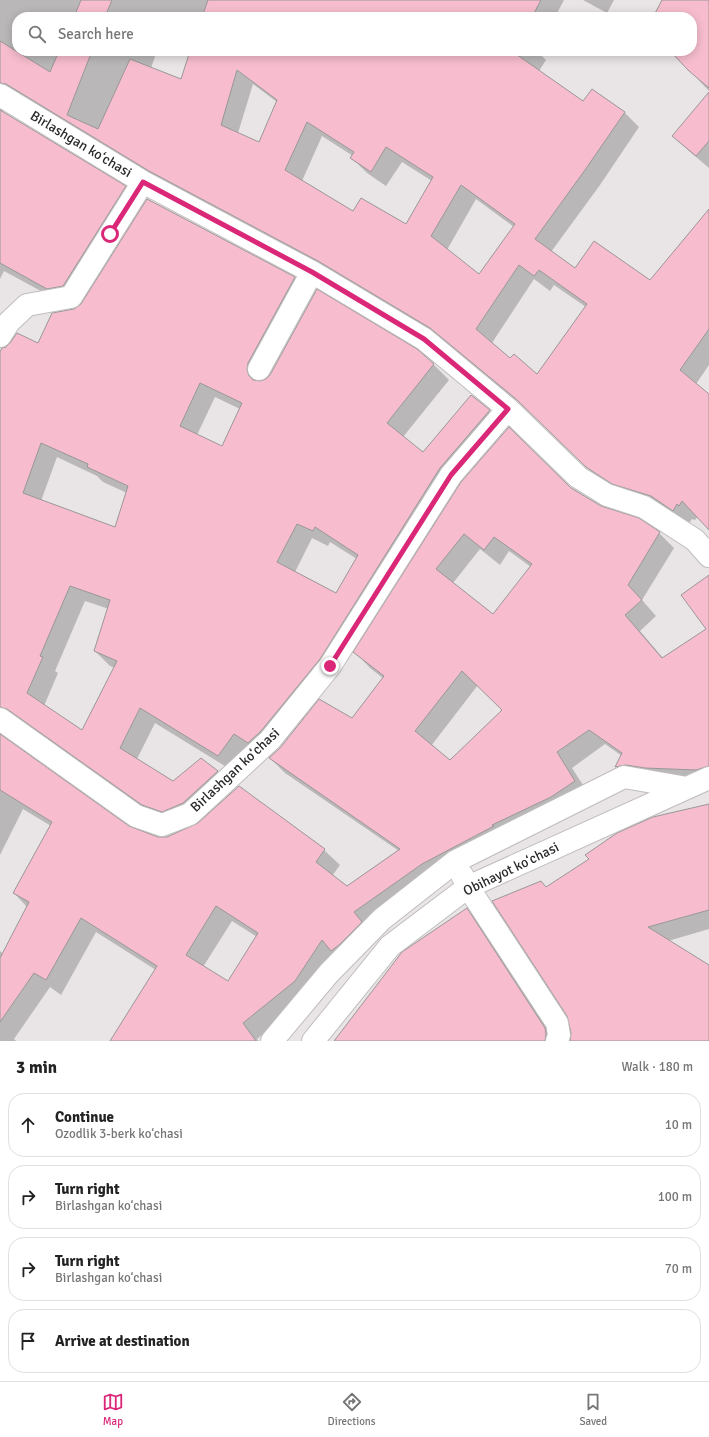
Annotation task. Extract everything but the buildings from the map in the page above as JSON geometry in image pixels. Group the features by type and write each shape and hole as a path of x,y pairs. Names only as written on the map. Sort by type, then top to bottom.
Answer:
{"street":[{"name":"Birlashgan koʻchasi","path":"0,95 143,182 312,272 424,339 508,409 578,477 606,495 644,507 695,540 709,556"},
{"path":"0,336 9,322 27,305 71,297 143,182"},
{"path":"259,369 312,272"},
{"name":"Birlashgan koʻchasi","path":"0,719 136,816 162,825 190,814 270,740 330,666 451,475 508,409"},
{"path":"272,1041 329,973 382,919 456,861 624,777 687,788"},
{"name":"Obihayot koʻchasi","path":"313,1041 390,946 468,887 709,778"},
{"path":"456,861 468,887 557,1023 559,1035 556,1041"}],"route":[{"path":"110,234 143,182 312,272 424,339 508,409 451,475 330,666"}]}
